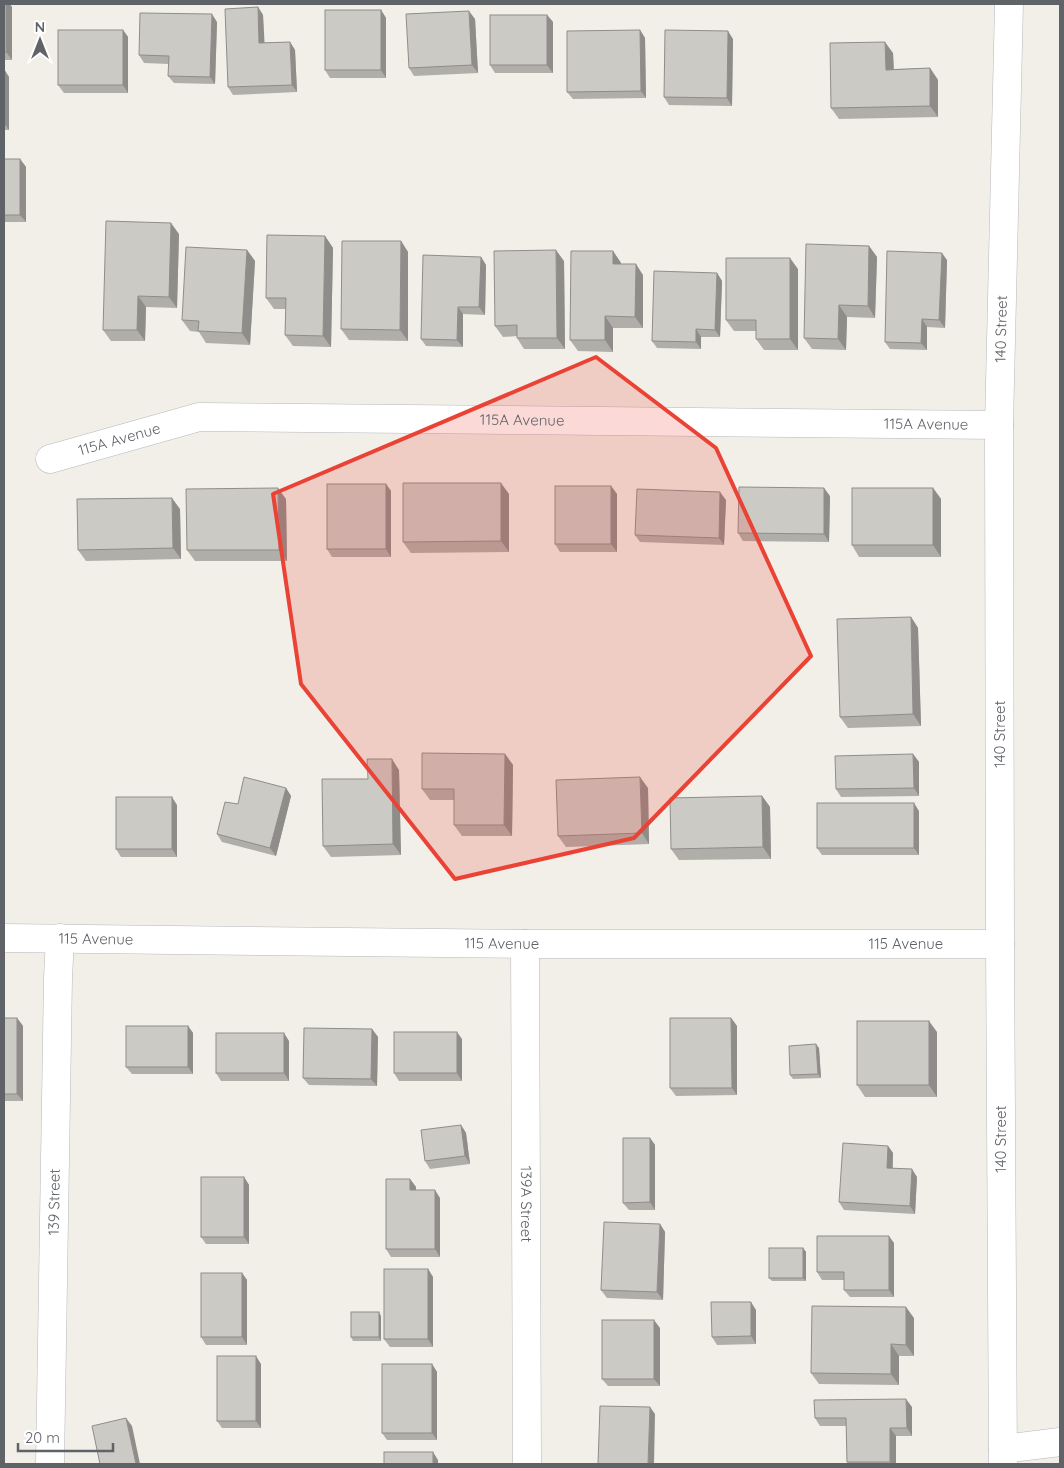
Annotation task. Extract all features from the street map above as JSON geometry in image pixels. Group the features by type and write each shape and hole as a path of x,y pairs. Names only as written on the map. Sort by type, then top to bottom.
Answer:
{"street":[{"name":"140 Street","path":"1003,1457 999,425 1009,4"},
{"name":"115A Avenue","path":"50,459 199,417 999,425"},
{"name":"115 Avenue","path":"4,938 525,944 1000,944"},
{"name":"139 Street","path":"50,1464 60,938"},
{"name":"139A Street","path":"525,944 527,1464"},
{"path":"1003,1457 1060,1442"}],"highlighted area":[{"path":"596,357 716,448 811,656 634,838 455,879 301,684 273,494"}],"building":[{"path":"4,4 6,4 6,52 4,52"},
{"path":"258,7 259,43 290,42 292,85 228,87 225,9"},
{"path":"325,10 381,10 381,70 325,70"},
{"path":"469,11 472,65 409,68 406,14"},
{"path":"140,13 212,14 210,77 168,76 169,56 139,55"},
{"path":"490,15 547,15 547,65 490,65"},
{"path":"58,30 123,30 123,85 58,85"},
{"path":"640,30 641,91 567,92 567,31"},
{"path":"665,30 728,31 727,98 664,97"},
{"path":"885,42 886,70 930,68 930,106 831,108 830,43"},
{"path":"4,159 20,159 20,215 4,215"},
{"path":"106,221 171,223 169,297 138,296 137,330 103,330"},
{"path":"267,235 325,236 323,336 285,335 286,298 266,298"},
{"path":"342,241 401,241 400,330 341,329"},
{"path":"806,244 869,246 868,306 839,305 838,339 804,338"},
{"path":"186,247 247,250 242,333 198,331 199,321 182,320"},
{"path":"556,250 557,338 517,338 517,325 495,326 494,251"},
{"path":"571,251 613,251 613,264 636,264 635,317 605,316 605,340 570,340"},
{"path":"887,251 942,253 939,320 922,319 921,343 885,342"},
{"path":"423,255 481,257 479,307 458,307 457,340 421,339"},
{"path":"726,258 790,258 790,339 756,339 756,320 726,320"},
{"path":"654,271 717,273 715,330 696,329 696,342 652,341"},
{"path":"403,483 501,483 501,541 403,542"},
{"path":"327,484 386,484 386,549 327,549"},
{"path":"555,486 611,486 611,544 555,544"},
{"path":"739,487 824,488 824,534 738,533"},
{"path":"278,488 279,550 187,550 186,489"},
{"path":"852,488 933,488 933,545 852,545"},
{"path":"637,489 720,492 719,538 635,535"},
{"path":"172,498 173,548 78,550 77,499"},
{"path":"911,617 913,714 840,717 837,619"},
{"path":"422,753 505,754 504,825 454,825 454,789 422,789"},
{"path":"913,754 914,788 836,789 835,756"},
{"path":"367,759 392,759 393,844 323,846 322,779 368,779"},
{"path":"244,777 286,788 270,848 217,834 225,802 238,804"},
{"path":"640,777 642,833 558,836 556,780"},
{"path":"762,796 763,847 671,849 670,798"},
{"path":"116,797 172,797 172,849 116,849"},
{"path":"817,803 914,803 914,848 817,848"},
{"path":"4,1018 17,1018 17,1094 4,1094"},
{"path":"670,1018 731,1018 732,1088 670,1088"},
{"path":"857,1021 929,1021 929,1085 857,1085"},
{"path":"126,1026 188,1026 188,1067 126,1067"},
{"path":"304,1028 372,1029 371,1079 303,1078"},
{"path":"394,1032 457,1032 457,1073 394,1073"},
{"path":"216,1033 284,1033 284,1073 216,1073"},
{"path":"816,1044 818,1074 790,1075 789,1046"},
{"path":"461,1125 465,1156 425,1161 421,1130"},
{"path":"623,1138 650,1138 650,1202 623,1203"},
{"path":"843,1143 888,1146 887,1168 912,1169 910,1206 839,1202"},
{"path":"201,1177 244,1177 244,1237 201,1237"},
{"path":"386,1179 410,1179 410,1190 435,1190 435,1249 386,1249"},
{"path":"604,1222 660,1224 657,1292 601,1290"},
{"path":"817,1236 889,1236 889,1290 844,1290 844,1272 817,1272"},
{"path":"769,1248 803,1248 803,1278 769,1278"},
{"path":"384,1269 428,1269 428,1339 384,1339"},
{"path":"201,1273 242,1273 242,1337 201,1337"},
{"path":"711,1302 751,1302 751,1336 712,1337"},
{"path":"812,1306 906,1307 906,1345 891,1344 891,1374 811,1373"},
{"path":"351,1312 379,1312 379,1337 351,1337"},
{"path":"602,1320 654,1320 654,1379 602,1379"},
{"path":"217,1356 256,1356 256,1421 217,1421"},
{"path":"382,1364 432,1364 432,1433 382,1433"},
{"path":"906,1399 907,1428 890,1428 890,1462 847,1462 846,1418 815,1418 814,1400"},
{"path":"600,1406 650,1407 648,1464 598,1464"},
{"path":"126,1418 136,1464 100,1464 92,1426"},
{"path":"384,1452 433,1452 433,1464 384,1464"}]}
